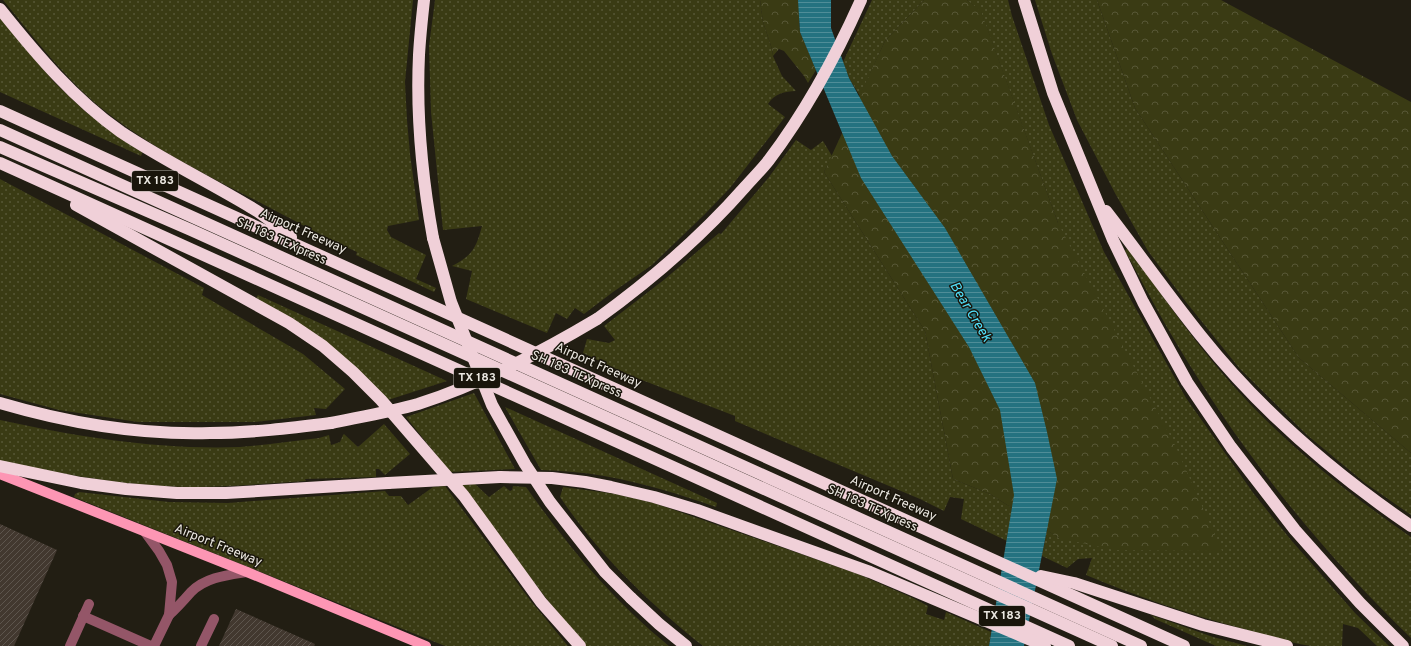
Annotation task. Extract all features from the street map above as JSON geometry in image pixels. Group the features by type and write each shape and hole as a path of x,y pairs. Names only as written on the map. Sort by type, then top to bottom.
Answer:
{"highway":[{"path":"424,0 419,55 419,131 422,170 440,263 461,328 492,405 525,464 550,502 605,572 659,624 686,646"},
{"path":"0,403 22,410 84,423 147,432 210,434 272,430 371,415 417,404 463,387 514,365 553,346 597,319 634,292 661,270 733,201 769,160 787,134 825,72 847,31 861,0"},
{"path":"1024,0 1053,93 1113,240 1143,302 1187,382 1208,414 1295,530 1360,603 1403,646"},
{"path":"0,9 51,69 84,102 120,131 155,154 253,208 310,250"},
{"name":"Airport Freeway","path":"0,111 1184,646"},
{"name":"SH 183 TEXpress","path":"0,130 1141,646"},
{"name":"SH 183 TEXpress","path":"0,146 198,233 1112,646"},
{"name":"TX 183","path":"0,163 940,594 1066,645"},
{"path":"13,169 98,218 251,301 289,323 323,346 353,372 381,400 417,441 464,496 542,602 580,646"},
{"path":"1096,199 1132,243 1201,337 1244,386 1292,434 1331,467 1411,526"},
{"path":"0,466 111,487 177,493 226,493 500,477 552,478 611,486 697,510 870,572 940,594 1045,646"},
{"path":"1020,572 1074,583 1203,625 1287,646"}],"main road":[{"name":"Airport Freeway","path":"0,474 247,572 426,646"}],"street":[{"path":"83,616 156,645 169,615 172,582 159,551 145,532"},
{"path":"169,615 182,604 192,591 206,581 221,576 247,572"},
{"path":"70,646 89,604"},
{"path":"202,646 214,618"}],"green space":[{"path":"3,0 413,0 405,82 410,154 419,220 388,226 387,230 391,237 426,255 416,279 436,288 434,292 356,255 357,252 202,172 164,151 128,128 95,103 66,75 40,46"},
{"path":"435,0 760,0 763,22 773,56 782,76 796,91 780,94 770,101 768,104 785,117 730,188 704,215 652,265 584,314 575,308 567,319 556,313 547,333 466,299 472,271 452,266 465,258 473,250 482,226 443,230 431,112 429,46"},
{"path":"760,0 816,0 799,22 800,32 816,70 808,83 784,51 779,49 773,56 763,22"},
{"path":"872,0 924,0 885,41 860,96 849,78 843,62"},
{"path":"924,0 967,0 981,11 1058,223 1175,445 1222,551 1114,550 1059,538 990,494 953,479 925,331 824,172 885,41"},
{"path":"967,0 1008,0 1049,125 1104,252 1186,398 1254,494 1291,540 1355,613 1389,646 1377,646 1358,628 1343,624 1342,646 1311,646 1276,638 1182,611 1086,575 1092,558 1078,559 1067,568 1042,556 1047,530 1059,538 1058,223 981,12"},
{"path":"1035,0 1097,0 1135,108 1299,358 1411,453 1411,515 1365,483 1307,435 1240,369 1186,302 1148,251 1116,195 1077,120 1052,54"},
{"path":"1097,0 1221,0 1411,102 1411,453 1299,358 1135,108"},
{"path":"0,17 54,82 87,113 143,151 141,156 0,92"},
{"path":"796,140 811,150 823,141 832,156 824,172 925,331 953,479 990,494 1012,508 1007,541 961,519 964,499 950,497 944,511 920,499 735,421 735,416 629,375 583,353 587,339 609,343 615,340 604,326 665,279 719,233 721,234 769,177"},
{"path":"0,179 204,288 202,295 303,354 345,389 326,409 314,408 316,415 255,422 138,422 59,410 0,394"},
{"path":"1128,247 1194,338 1249,403 1285,439 1355,497 1411,537 1411,638 1346,571 1315,536 1285,500 1229,425 1171,334 1125,251"},
{"path":"258,295 447,381 388,400 256,298"},
{"path":"474,393 515,469 450,472 406,417"},
{"path":"505,407 717,503 716,507 661,489 633,482 596,475 541,470"},
{"path":"0,420 59,432 119,441 210,447 260,445 319,438 329,435 331,445 340,442 344,434 358,447 384,424 410,454 385,475 379,469 376,469 376,477 305,479 306,481 216,487 142,485 81,476 0,461"},
{"path":"475,484 489,497 504,486 510,491 512,490 513,486 526,487 574,551 610,591 648,629 669,646 585,646 568,627 460,485"},
{"path":"445,486 530,600 568,646 445,646 74,497 75,494 79,492 169,502 228,503 385,491 389,496 401,496 408,505 433,487"},
{"path":"563,487 616,494 654,503 858,574 928,606 926,614 944,620 946,612 991,632 989,646 703,646 644,595 591,539 560,497"},
{"path":"1151,615 1213,637 1247,646 1216,646 1155,619"}],"water":[{"name":"Bear Creek","path":"798,0 831,0 831,28 849,78 892,156 945,228 1035,383 1057,479 1024,646 989,646 1014,495 1000,410 969,347 861,178 800,32"}],"building":[{"path":"0,524 57,550 14,646 0,646"},
{"path":"236,609 315,644 314,646 219,646"}]}
